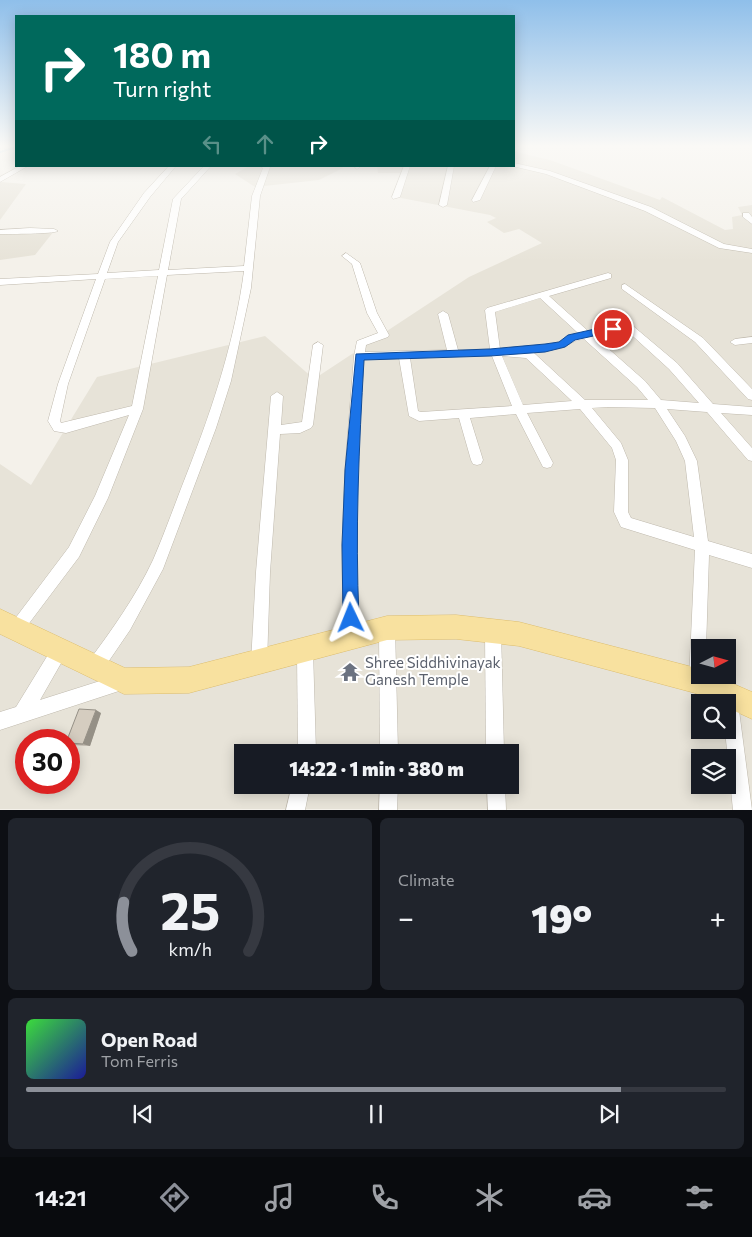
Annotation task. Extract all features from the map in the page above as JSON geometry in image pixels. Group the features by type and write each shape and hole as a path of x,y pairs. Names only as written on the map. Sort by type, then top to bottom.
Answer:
{"main road":[{"path":"8,625 124,681 188,680 305,651 351,636 387,628 456,627 519,634 691,680"},
{"path":"702,684 727,694"},
{"path":"736,698 752,706"}],"street":[{"path":"137,409 115,413 66,428 58,428 54,422 63,384 114,242 147,194 156,185"},
{"path":"8,625 74,552 101,498 137,409 161,274 177,199 190,185"},
{"path":"94,668 125,625 158,564 178,516 226,381 246,288 256,196 260,185"},
{"path":"396,197 400,185"},
{"path":"443,205 447,185"},
{"path":"476,200 484,185"},
{"path":"582,185 648,210 722,246 752,251"},
{"path":"0,232 54,231"},
{"path":"346,256 356,263 372,313 384,336 361,342 359,356 351,470 349,545 351,636"},
{"path":"0,282 247,268"},
{"path":"547,463 520,411 495,352 490,310 608,276"},
{"path":"625,287 699,340 752,396"},
{"path":"542,294 641,384 658,404 681,439 691,461 702,546 699,639"},
{"path":"443,314 453,352"},
{"path":"509,352 562,345 572,338 626,326 674,366 752,456"},
{"path":"736,342 752,340"},
{"path":"274,430 300,428 307,425 318,345"},
{"path":"359,356 453,352 509,352 530,355 582,404 618,446 622,460 621,512 626,522 752,561"},
{"path":"404,354 413,413 419,417 520,411 582,404 658,404 752,411"},
{"path":"259,663 263,572 277,396"},
{"path":"464,414 477,460"},
{"path":"387,628 389,744"},
{"path":"493,631 495,744"},
{"path":"22,713 60,651"},
{"path":"305,651 307,744"},
{"path":"0,721 124,681"},
{"path":"734,739 743,810"},
{"path":"295,810 299,794"},
{"path":"388,810 389,794"},
{"path":"496,794 497,810"}],"shaded area":[{"path":"0,185 25,185 0,220"},
{"path":"252,185 275,185 255,187"},
{"path":"401,185 618,185 660,200 662,197 725,230 733,229 732,217 742,215 738,207 752,205 752,809 0,809 0,464 31,485 97,377 265,336 314,379 469,277 542,243 519,229 504,233 487,222 496,218 490,215 396,197"},
{"path":"54,231 35,255 0,260 0,232"}],"building":[{"path":"79,709 96,710 83,744 80,744 80,729 71,729"}],"place":[{"name":"Shree Siddhivinayak Ganesh Temple","path":"350,672"}],"route":[{"path":"351,618 349,545 351,470 359,356 509,352 562,345 572,338 613,329"}]}
